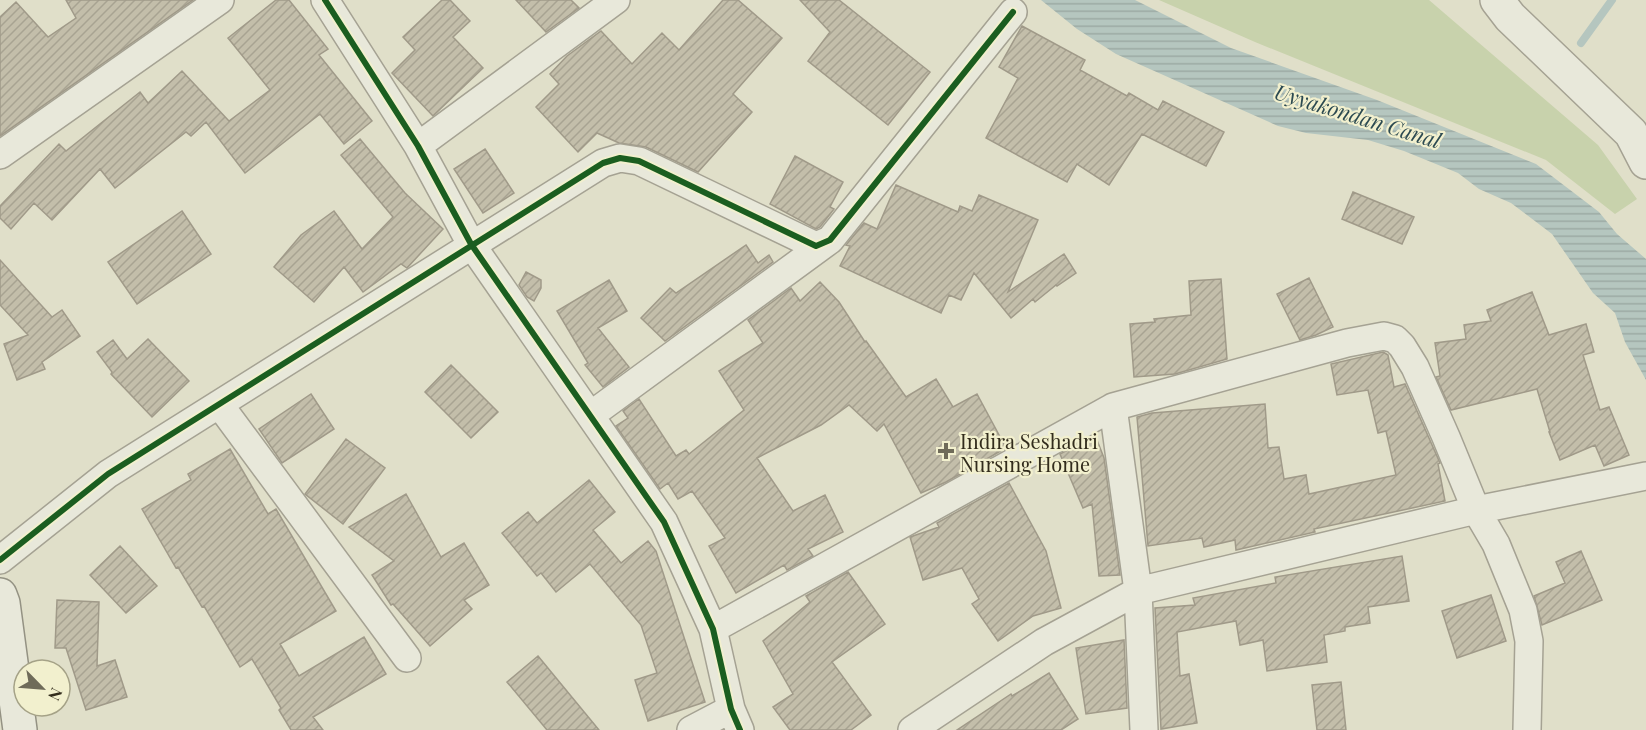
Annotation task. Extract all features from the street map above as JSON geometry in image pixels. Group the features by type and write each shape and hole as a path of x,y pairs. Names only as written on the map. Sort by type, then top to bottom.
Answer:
{"street":[{"path":"0,155 220,0"},
{"path":"325,0 418,146 471,244 664,522 713,629 735,719 691,730"},
{"path":"418,146 616,0"},
{"path":"1497,0 1510,17 1631,133 1646,162"},
{"path":"591,415 830,240 1013,12"},
{"path":"0,560 108,474 603,163 620,158 639,162 816,246 830,240"},
{"path":"713,629 1113,407 1347,343 1384,336 1395,339 1402,346 1414,367 1476,510 1496,544 1523,610 1529,641 1527,730"},
{"path":"219,404 407,658"},
{"path":"1113,407 1138,591 1144,730"},
{"path":"912,730 1044,642 1138,591 1476,510 1646,476"},
{"path":"0,595 20,730"}],"green space":[{"path":"1159,0 1429,0 1598,145 1637,199 1615,214 1546,160 1255,42"}],"water":[{"name":"Uyyakondan Canal","path":"1041,0 1135,0 1231,48 1377,100 1536,164 1599,212 1617,234 1646,259 1646,380 1625,342 1615,313 1593,293 1552,234 1511,203 1479,189 1458,173 1404,151 1368,140 1306,133 1278,126 1116,54 1077,29"}],"building":[{"path":"66,0 193,0 0,136 0,17 16,2 48,37 76,18"},
{"path":"276,0 289,0 328,49 319,55 372,121 344,144 320,114 245,173 206,122 191,136 186,132 115,188 100,169 52,220 34,203 11,229 0,218 0,206 59,144 66,151 140,92 148,103 182,71 229,121 270,90 228,38"},
{"path":"442,0 450,0 470,21 453,37 483,68 433,116 392,73 415,50 403,37"},
{"path":"516,0 571,0 579,8 546,32"},
{"path":"723,0 738,0 782,38 733,94 752,112 698,172 646,147 619,143 597,133 578,152 536,107 559,84 550,74 567,56 601,31 632,64 662,33 679,50"},
{"path":"800,0 839,0 930,72 888,125 808,61 830,32"},
{"path":"1022,26 1085,60 1080,70 1127,96 1129,93 1158,110 1163,101 1224,132 1206,166 1142,134 1109,185 1077,164 1067,182 986,138 1018,78 999,67"},
{"path":"360,139 405,193 443,229 407,268 401,264 363,292 344,267 314,302 274,267 301,235 334,211 362,249 393,217 341,155"},
{"path":"485,149 514,193 483,213 454,169"},
{"path":"795,156 843,182 830,207 834,209 816,229 770,204"},
{"path":"896,185 958,212 960,206 972,211 979,195 1038,220 1008,292 1064,254 1076,273 1035,302 1033,299 1011,318 974,273 961,300 949,295 941,313 840,266 850,246 846,245 864,223 877,229"},
{"path":"1353,192 1414,217 1402,244 1342,219"},
{"path":"182,211 211,254 137,304 108,262"},
{"path":"746,245 758,263 769,255 773,262 665,341 641,318 670,288 676,293"},
{"path":"0,260 52,317 62,310 80,336 42,362 45,369 17,380 4,344 28,335 0,305"},
{"path":"526,272 541,280 541,288 534,301 527,297 519,285"},
{"path":"1309,278 1333,327 1300,340 1277,294"},
{"path":"1221,279 1227,359 1175,374 1134,377 1130,324 1191,315 1189,281"},
{"path":"609,280 627,311 598,328 629,367 603,387 585,365 588,363 557,311"},
{"path":"820,282 839,302 865,342 906,397 936,379 953,407 977,394 1006,448 946,482 921,493 884,424 877,431 849,405 821,425 757,458 793,511 825,495 843,532 808,549 813,556 787,570 784,565 736,593 709,546 725,538 692,491 678,499 668,483 660,489 616,426 628,418 623,411 639,399 676,456 686,450 689,454 744,410 719,371 763,343 748,320 791,288 800,301"},
{"path":"1532,292 1549,335 1586,324 1594,352 1583,355 1600,410 1609,407 1629,455 1604,466 1595,445 1560,460 1549,432 1537,389 1451,410 1436,377 1440,376 1435,343 1466,339 1464,325 1491,321 1487,310"},
{"path":"148,339 189,381 152,417 111,374 112,372 97,352 113,340 127,359"},
{"path":"1383,352 1388,355 1394,387 1405,384 1440,463 1438,464 1445,501 1314,529 1315,532 1236,550 1235,540 1204,547 1202,538 1148,546 1137,417 1152,413 1265,404 1268,448 1279,447 1284,479 1306,475 1309,494 1396,475 1386,431 1378,433 1368,390 1337,395 1331,364"},
{"path":"451,365 498,412 471,438 425,392"},
{"path":"311,394 334,429 282,463 259,429"},
{"path":"1095,435 1104,458 1120,575 1099,576 1092,504 1083,508 1060,454"},
{"path":"346,439 385,468 343,524 305,494"},
{"path":"230,449 268,514 276,509 336,611 280,644 299,676 364,637 386,674 313,717 323,730 291,730 279,710 281,708 252,659 240,667 204,606 202,607 178,567 176,568 142,509 191,480 188,474"},
{"path":"589,480 615,512 593,530 621,563 648,541 656,551 705,702 648,721 635,680 657,673 641,625 590,564 556,592 541,573 537,576 502,533 528,512 537,523"},
{"path":"1009,483 1046,551 1061,608 1033,616 998,641 972,604 979,599 962,568 923,580 910,537 939,527 937,523"},
{"path":"406,494 441,557 464,543 489,585 464,600 472,609 430,646 393,604 391,605 372,575 394,561 349,527"},
{"path":"120,546 157,586 126,613 90,575"},
{"path":"1581,551 1602,600 1542,625 1534,596 1565,583 1556,562"},
{"path":"1402,556 1409,601 1368,607 1370,623 1345,627 1345,631 1324,635 1327,662 1267,671 1263,640 1240,645 1236,621 1177,632 1180,676 1189,674 1197,723 1161,729 1155,608 1195,605 1193,598 1276,583 1275,577"},
{"path":"848,572 885,624 832,662 871,715 851,730 790,730 773,707 793,694 763,641 810,602 806,596"},
{"path":"1491,595 1506,641 1457,658 1442,611"},
{"path":"57,600 99,602 97,666 115,660 127,697 86,710 72,667 72,658 69,658 66,648 55,648"},
{"path":"1124,640 1127,708 1086,714 1076,648"},
{"path":"538,656 599,730 547,730 507,682"},
{"path":"1049,673 1078,719 1061,730 957,730 1011,694 1012,696"},
{"path":"1341,682 1346,730 1317,730 1312,685"}],"waterway":[{"path":"1581,43 1612,0"}],"cycle path":[{"path":"325,0 418,146 471,244 664,522 713,629 731,709 740,730"},
{"path":"0,560 108,474 603,163 620,158 639,161 816,246 830,240 1013,12"}],"place":[{"name":"Indira Seshadri Nursing Home","path":"946,451"}]}
